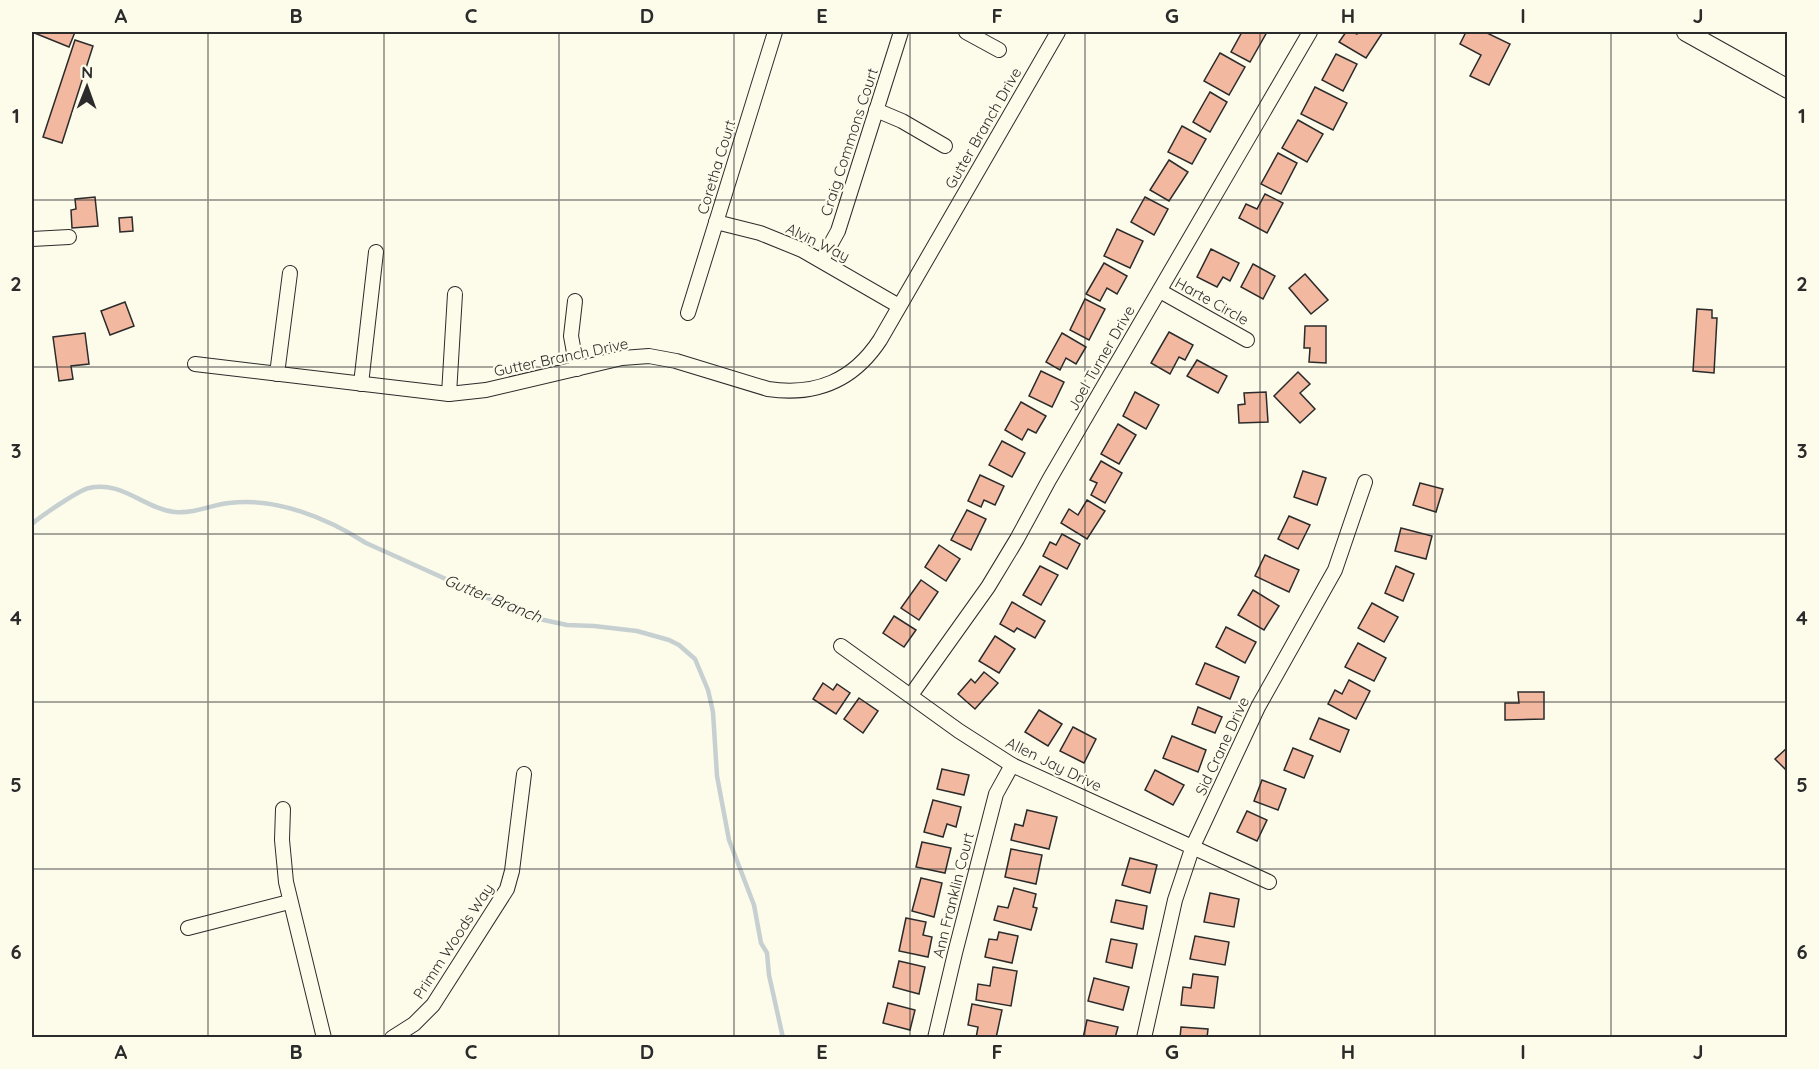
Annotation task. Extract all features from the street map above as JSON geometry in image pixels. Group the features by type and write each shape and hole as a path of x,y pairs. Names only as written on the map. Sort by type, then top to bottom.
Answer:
{"main road":[{"path":"1686,32 1788,89"}],"street":[{"name":"Coretha Court","path":"687,313 775,32"},
{"name":"Craig Commons Court","path":"822,260 838,231 901,32"},
{"path":"966,32 999,50"},
{"name":"Gutter Branch Drive","path":"195,364 449,394 486,390 622,358 649,356 676,361 768,389 807,390 832,383 864,361 880,340 1058,32"},
{"name":"Joel Turner Drive","path":"911,695 982,595 1017,539 1049,480 1310,32"},
{"path":"876,110 902,121 945,146"},
{"name":"Alvin Way","path":"716,222 771,237 822,260 899,306"},
{"path":"32,239 69,237"},
{"path":"360,384 376,252"},
{"path":"277,374 290,273"},
{"name":"Harte Circle","path":"1160,291 1247,340"},
{"path":"449,394 455,294"},
{"path":"574,301 571,336 577,369"},
{"name":"Sid Crane Drive","path":"1144,1038 1175,900 1193,846 1258,707 1335,570 1365,482"},
{"name":"Allen Jay Drive","path":"841,646 959,731 1012,765 1269,882"},
{"name":"Ann Franklin Court","path":"935,1038 996,794 1012,765"},
{"name":"Primm Woods Way","path":"392,1038 414,1024 433,1005 507,889 512,872 524,774"},
{"path":"283,809 283,861 289,902 324,1038"},
{"path":"188,928 289,902"}],"building":[{"path":"32,32 75,32 69,47"},
{"path":"1242,32 1267,32 1250,62 1231,52"},
{"path":"1346,32 1357,34 1358,32 1383,32 1366,58 1339,42"},
{"path":"1466,32 1485,32 1510,44 1489,85 1470,76 1481,55 1460,44"},
{"path":"75,40 93,46 62,143 43,137"},
{"path":"1220,53 1245,67 1229,95 1204,81"},
{"path":"1336,54 1357,64 1343,91 1322,80"},
{"path":"1315,87 1347,103 1333,130 1301,114"},
{"path":"1210,92 1227,102 1210,132 1193,122"},
{"path":"1298,120 1323,134 1307,162 1282,148"},
{"path":"1182,126 1206,139 1192,164 1168,152"},
{"path":"1278,153 1297,163 1281,194 1261,184"},
{"path":"1169,160 1188,172 1169,201 1150,190"},
{"path":"1265,194 1283,203 1267,233 1239,218 1246,204 1257,209"},
{"path":"95,197 98,226 72,228 71,210 76,209 75,199"},
{"path":"1145,197 1168,209 1154,235 1131,222"},
{"path":"132,217 133,231 120,232 119,218"},
{"path":"1117,229 1143,241 1130,268 1104,256"},
{"path":"1211,249 1239,263 1230,281 1223,277 1217,287 1197,277"},
{"path":"1104,263 1127,276 1117,294 1107,288 1100,301 1086,294"},
{"path":"1253,264 1275,276 1263,299 1241,287"},
{"path":"1305,274 1328,300 1311,314 1289,288"},
{"path":"1085,299 1105,309 1089,340 1070,330"},
{"path":"125,302 134,326 110,335 101,311"},
{"path":"1697,309 1712,310 1712,318 1717,318 1714,373 1693,371"},
{"path":"1305,326 1326,326 1326,363 1309,362 1310,348 1304,348"},
{"path":"1169,332 1193,345 1185,360 1179,357 1170,374 1151,363"},
{"path":"85,333 89,364 71,366 73,379 59,381 53,337"},
{"path":"1062,333 1086,347 1076,364 1066,358 1060,370 1046,362"},
{"path":"1197,360 1227,376 1218,393 1187,376"},
{"path":"1041,371 1064,382 1052,407 1029,396"},
{"path":"1298,372 1310,384 1300,393 1315,409 1300,423 1274,396"},
{"path":"1135,392 1159,405 1146,429 1123,416"},
{"path":"1266,392 1268,422 1239,423 1238,405 1245,404 1244,393"},
{"path":"1021,402 1046,416 1036,433 1028,429 1022,440 1005,430"},
{"path":"1118,424 1136,435 1119,464 1101,454"},
{"path":"1002,441 1025,453 1012,477 989,465"},
{"path":"1101,461 1122,473 1105,503 1091,495 1097,483 1090,480"},
{"path":"1303,471 1326,478 1317,505 1294,497"},
{"path":"980,475 1004,486 995,505 984,500 981,507 968,501"},
{"path":"1420,483 1443,489 1436,512 1413,505"},
{"path":"1087,500 1105,511 1087,539 1061,523 1069,509 1078,515"},
{"path":"967,510 986,519 971,550 951,540"},
{"path":"1289,516 1310,525 1298,549 1278,539"},
{"path":"1401,528 1432,536 1426,559 1395,551"},
{"path":"1062,534 1080,544 1067,569 1043,556 1050,542 1056,545"},
{"path":"939,545 960,559 946,581 925,567"},
{"path":"1265,555 1299,570 1289,592 1255,576"},
{"path":"1040,566 1058,575 1041,605 1023,595"},
{"path":"1396,566 1414,574 1403,601 1385,593"},
{"path":"921,580 938,592 919,620 901,608"},
{"path":"1253,590 1279,606 1264,630 1238,615"},
{"path":"1012,602 1045,621 1035,638 1017,628 1014,632 1000,624"},
{"path":"1372,603 1398,617 1384,642 1358,628"},
{"path":"894,616 916,630 904,647 883,633"},
{"path":"1226,627 1256,642 1245,663 1216,647"},
{"path":"995,636 1015,649 999,673 979,661"},
{"path":"1358,643 1386,658 1374,681 1345,667"},
{"path":"1205,663 1239,677 1230,699 1196,684"},
{"path":"984,672 998,683 975,709 958,694 971,679 975,683"},
{"path":"1349,680 1370,691 1356,719 1328,704 1335,690 1342,694"},
{"path":"823,683 833,690 837,684 850,693 836,714 813,699"},
{"path":"1518,692 1544,692 1544,719 1505,720 1505,703 1519,703"},
{"path":"859,698 878,711 863,733 844,719"},
{"path":"1198,707 1222,717 1215,733 1192,724"},
{"path":"1039,710 1062,724 1048,746 1025,732"},
{"path":"1319,718 1349,730 1340,752 1310,739"},
{"path":"1073,727 1096,739 1084,763 1060,751"},
{"path":"1172,736 1206,750 1198,772 1163,758"},
{"path":"1788,747 1788,772 1775,759"},
{"path":"1293,748 1313,756 1304,778 1284,770"},
{"path":"942,769 969,775 964,795 937,789"},
{"path":"1155,770 1184,785 1173,805 1145,790"},
{"path":"1262,780 1286,789 1278,810 1254,801"},
{"path":"933,800 961,807 956,827 947,824 943,837 924,832"},
{"path":"1027,810 1057,817 1049,849 1011,840 1015,824 1023,826"},
{"path":"1247,811 1267,820 1257,841 1237,832"},
{"path":"922,842 951,848 945,873 916,867"},
{"path":"1011,849 1042,855 1036,884 1005,877"},
{"path":"1130,858 1157,865 1150,893 1122,885"},
{"path":"921,878 942,883 934,917 912,911"},
{"path":"1014,888 1036,894 1033,907 1037,908 1031,930 994,920 998,906 1008,908"},
{"path":"1210,893 1239,899 1234,927 1204,922"},
{"path":"1116,900 1147,906 1143,929 1111,922"},
{"path":"906,918 926,922 923,935 932,937 928,957 899,951"},
{"path":"999,932 1018,936 1012,963 985,957 989,939 997,940"},
{"path":"1195,936 1229,942 1225,965 1190,959"},
{"path":"1111,939 1137,944 1132,968 1106,962"},
{"path":"899,961 925,967 919,994 893,987"},
{"path":"993,967 1017,971 1011,1006 976,1000 978,984 990,986"},
{"path":"1193,974 1218,977 1214,1008 1181,1005 1183,987 1191,988"},
{"path":"1094,978 1129,987 1123,1010 1088,1001"},
{"path":"888,1003 915,1010 910,1030 883,1023"},
{"path":"972,1004 1002,1010 996,1038 976,1038 978,1027 968,1025"},
{"path":"1087,1020 1118,1027 1115,1038 1083,1038"},
{"path":"1181,1027 1208,1029 1207,1038 1180,1038"}],"waterway":[{"name":"Gutter Branch","path":"32,524 77,493 89,488 101,487 122,491 153,506 175,512 189,512 229,503 247,502 283,506 335,525 366,543 530,617 567,625 637,631 679,645 695,659 708,690 713,712 717,776 729,840 754,905 761,943 767,953 769,975 783,1038"}]}
